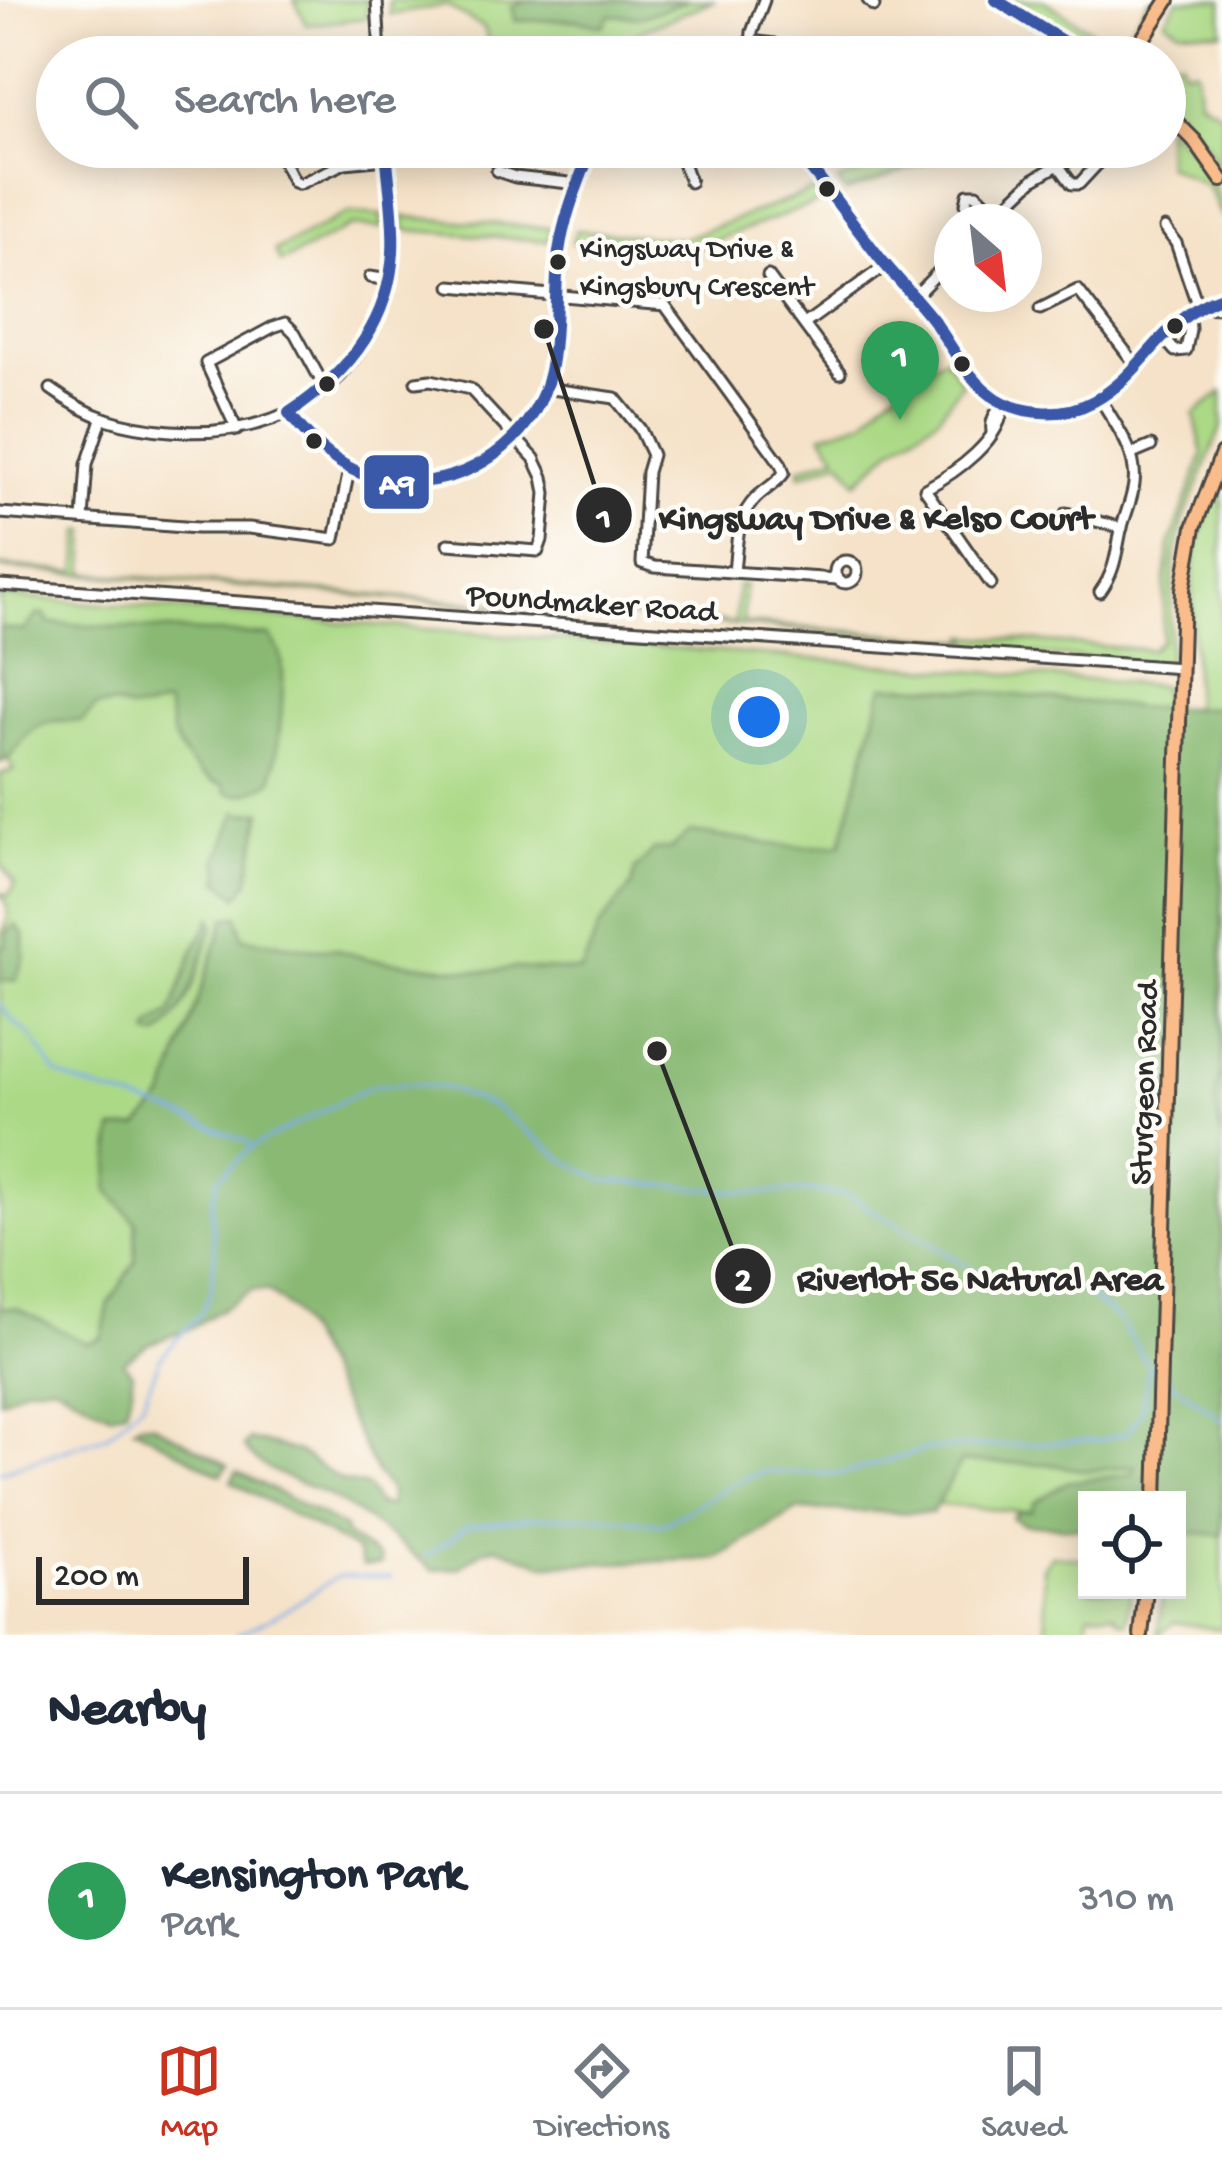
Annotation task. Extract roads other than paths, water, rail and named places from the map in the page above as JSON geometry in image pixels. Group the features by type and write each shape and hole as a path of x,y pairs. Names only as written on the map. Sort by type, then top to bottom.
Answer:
{"main road":[{"path":"1144,36 1168,0"},
{"path":"998,1 1054,36"},
{"path":"1186,132 1222,180"},
{"name":"Sturgeon Road","path":"1156,1491 1186,559 1222,454"},
{"path":"1141,1635 1145,1599"}],"street":[{"path":"377,0 379,36"},
{"path":"752,36 764,0"},
{"path":"287,168 299,184 334,168"},
{"path":"51,388 101,419 135,427 195,433 237,430 289,413 325,388 363,347 384,302 393,248 387,168"},
{"path":"289,413 319,448 349,470 395,483 443,479 487,461 516,436 545,388 560,249 584,168"},
{"path":"684,168 689,182"},
{"path":"812,168 941,330 970,377 1020,409 1047,412 1100,398 1162,335 1193,310 1222,297"},
{"path":"1006,204 1053,168"},
{"path":"1061,168 1075,185 1093,168"},
{"path":"496,171 578,184"},
{"path":"1162,335 1175,351 1184,352 1193,310 1176,243 1165,228"},
{"path":"806,323 886,265"},
{"path":"768,276 840,373"},
{"path":"914,297 934,276"},
{"path":"370,277 388,280"},
{"path":"451,286 665,305 781,464 784,475 742,515 734,572"},
{"path":"1042,309 1078,290 1135,364"},
{"path":"1193,310 1222,308"},
{"path":"237,430 206,363 273,327 285,323 295,333 325,388"},
{"path":"416,382 470,389 516,436 543,477 546,494 538,551 448,544"},
{"path":"545,388 615,398 640,429 652,455 642,563 838,579"},
{"path":"1100,398 1132,454 1134,487 1115,566 1100,592"},
{"path":"991,584 925,489 978,452 992,432 994,414 1004,403"},
{"path":"83,519 87,464 101,419"},
{"path":"1132,454 1151,446"},
{"path":"0,513 268,530 335,539 349,470"},
{"path":"1066,513 1122,528"},
{"name":"Poundmaker Road","path":"0,585 1181,668"}],"waterway":[{"path":"0,1004 31,1036 57,1074 172,1112 250,1145"},
{"path":"0,1472 106,1436 143,1402 160,1358 201,1313 211,1291 215,1252 211,1208 218,1178 252,1147 372,1086 446,1088 495,1107 565,1160 603,1180 756,1193 845,1194 1008,1286 1069,1285 1082,1291 1119,1320 1156,1371"},
{"path":"426,1557 468,1526 596,1516 663,1524 764,1472 843,1474 928,1449 1102,1440 1127,1433 1142,1411 1149,1366"},
{"path":"1163,1376 1222,1419"},
{"path":"237,1635 338,1576 392,1577"}],"place":[{"name":"Kingsway Drive & Kingsbury Crescent","path":"558,262"},
{"name":"Kingsway Drive & Kelso Court","path":"544,329"},
{"name":"Kensington Park","path":"900,420"},
{"name":"Riverlot 56 Natural Area","path":"657,1051"}]}
